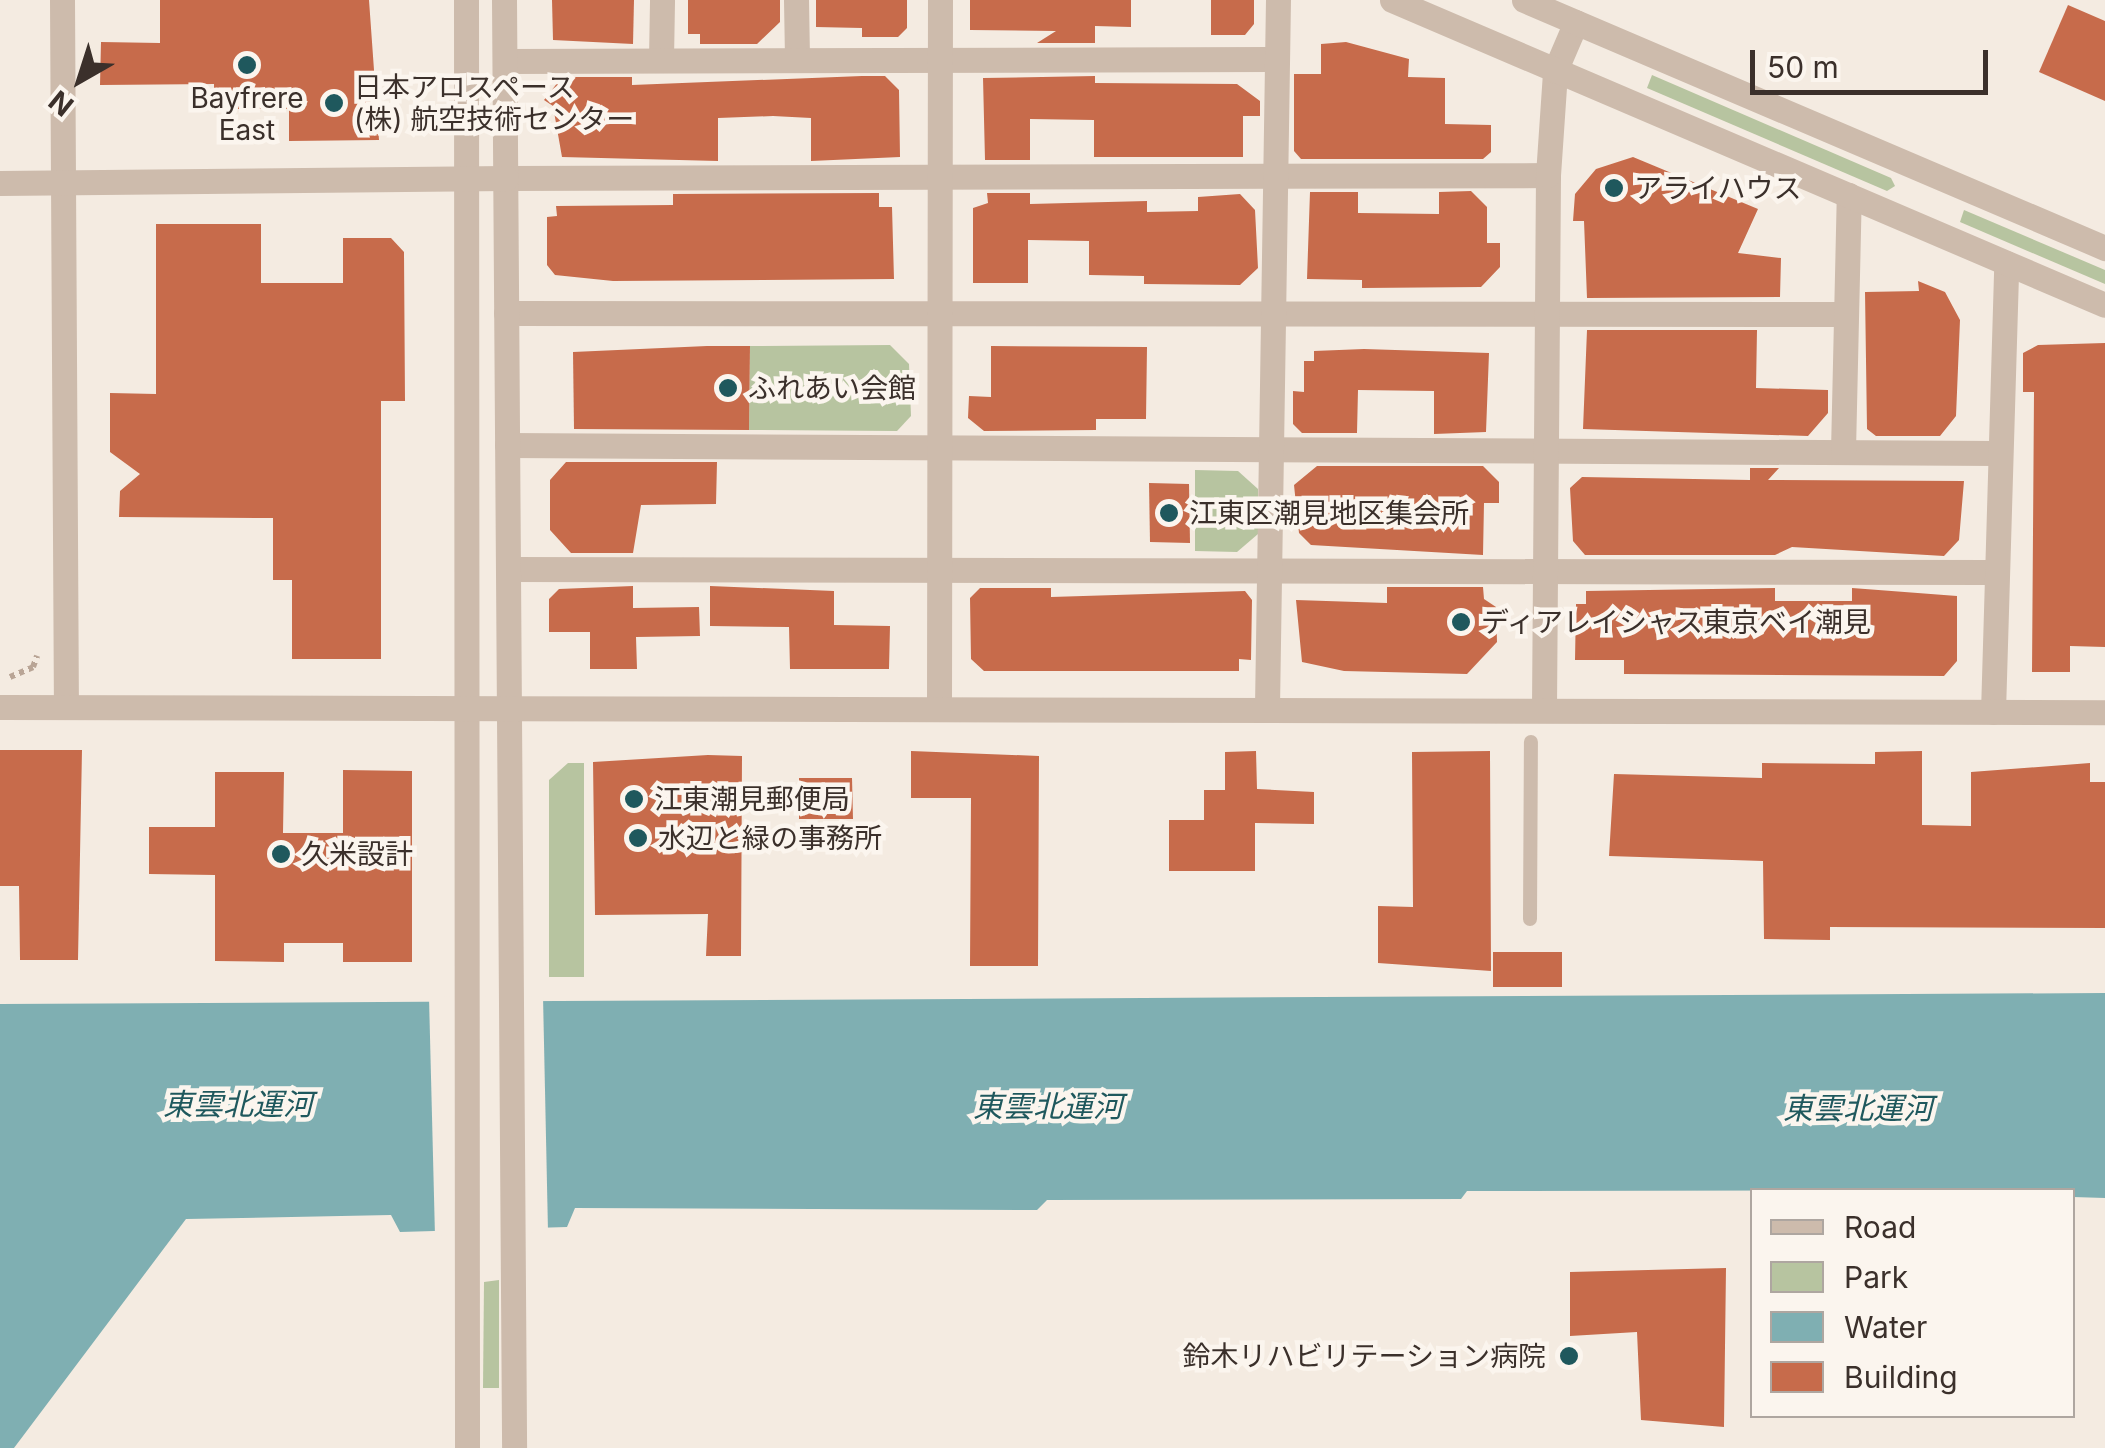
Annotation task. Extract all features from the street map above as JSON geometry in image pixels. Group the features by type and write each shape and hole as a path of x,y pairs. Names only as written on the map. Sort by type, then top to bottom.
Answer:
{"street":[{"path":"62,0 66,707"},
{"path":"466,0 463,178 467,1448"},
{"path":"504,0 514,1448"},
{"path":"661,59 662,0"},
{"path":"796,0 797,58"},
{"path":"939,708 940,568 934,446 943,176 940,0"},
{"path":"1266,708 1278,0"},
{"path":"1392,0 2105,305"},
{"path":"1524,0 2105,248"},
{"path":"1544,708 1548,175 1555,71 1576,22"},
{"path":"505,60 1277,59"},
{"path":"0,183 1548,175"},
{"path":"1843,451 1841,314 1849,195"},
{"path":"1993,712 1997,453 2006,264"},
{"path":"506,313 1841,314"},
{"path":"507,445 1997,453"},
{"path":"509,569 1995,572"},
{"path":"0,707 510,712 939,708 2105,712"}],"lane":[{"path":"1530,920 1531,742"}],"green space":[{"path":"1652,75 1891,178 1895,186 1887,191 1647,88"},
{"path":"1964,210 2105,270 2105,284 1960,222"},
{"path":"890,345 909,364 911,416 897,431 749,430 750,346"},
{"path":"1195,470 1238,471 1258,489 1258,534 1237,552 1195,551"},
{"path":"568,763 584,763 584,977 549,977 549,780"},
{"path":"499,1280 499,1388 483,1388 484,1282"}],"water":[{"name":"東雲北運河","path":"2105,993 2105,1198 2075,1197 2075,1188 1750,1188 1467,1191 1461,1199 1047,1200 1037,1210 575,1208 567,1227 400,1232 391,1215 186,1219 14,1448 0,1448 0,1004"}],"pier":[{"path":"543,996 548,1232 435,1236 429,997"}],"building":[{"path":"160,0 369,0 379,140 289,141 289,109 214,109 214,84 100,85 101,42 160,43"},
{"path":"552,0 634,0 633,44 553,40"},
{"path":"688,0 780,0 780,22 757,44 700,44 700,34 688,34"},
{"path":"816,0 907,0 907,28 898,37 862,37 862,28 816,27"},
{"path":"970,0 1131,0 1131,27 1095,26 1095,43 1037,43 1056,31 970,30"},
{"path":"1211,0 1254,0 1254,24 1245,35 1211,35"},
{"path":"2068,5 2105,21 2105,101 2039,72"},
{"path":"1346,42 1409,59 1408,77 1445,78 1445,124 1491,125 1491,152 1483,159 1301,159 1294,151 1294,74 1321,74 1321,44"},
{"path":"885,76 899,90 900,157 811,161 811,118 773,116 718,118 718,161 562,157 553,106 544,100 562,77 632,77 632,85"},
{"path":"1095,76 1095,83 1237,84 1260,101 1260,116 1243,116 1243,157 1094,157 1094,120 1030,119 1030,160 985,160 983,78"},
{"path":"1633,157 1758,209 1738,253 1781,258 1780,297 1587,298 1584,221 1573,221 1575,194 1596,169"},
{"path":"1471,191 1487,207 1487,243 1500,243 1500,267 1481,287 1362,288 1362,280 1307,279 1310,192 1358,192 1358,213 1439,214 1439,192"},
{"path":"879,193 879,207 892,207 894,279 613,281 555,275 547,265 547,217 557,216 556,206 673,205 673,194"},
{"path":"987,193 1030,193 1030,204 1147,201 1147,212 1198,211 1198,197 1240,194 1255,210 1258,268 1240,285 1144,284 1144,276 1089,275 1089,241 1028,240 1028,283 973,283 973,208 988,203"},
{"path":"156,224 261,224 261,283 343,283 343,238 391,238 404,252 405,401 381,401 381,659 292,659 292,580 273,580 273,518 119,517 120,491 140,474 110,452 110,393 156,394"},
{"path":"1918,281 1945,292 1960,320 1956,416 1940,436 1876,436 1867,429 1865,292 1919,291"},
{"path":"1587,330 1757,330 1756,388 1828,390 1828,413 1808,436 1583,429"},
{"path":"2105,343 2105,647 2070,646 2070,672 2032,672 2034,392 2023,392 2023,353 2038,345"},
{"path":"750,346 749,430 574,429 573,352"},
{"path":"991,346 1147,347 1146,419 1096,419 1096,430 984,431 968,418 969,396 991,397"},
{"path":"1314,351 1489,353 1486,432 1434,434 1434,391 1358,390 1357,433 1302,433 1293,424 1293,391 1304,392 1304,361 1314,361"},
{"path":"566,462 717,462 716,504 641,505 633,553 571,553 550,530 550,480"},
{"path":"1317,466 1483,466 1499,482 1499,503 1484,503 1483,555 1311,545 1299,533 1294,485"},
{"path":"1750,468 1779,468 1768,480 1964,481 1959,540 1944,556 1792,547 1775,555 1585,555 1573,541 1570,488 1582,477 1750,480"},
{"name":"江東区潮見地区集会所","path":"1149,483 1189,484 1190,543 1150,542"},
{"path":"633,586 633,608 699,607 700,636 636,637 637,669 590,669 590,632 549,632 549,599 559,589"},
{"path":"710,586 834,591 834,625 890,626 889,669 790,669 789,627 710,626"},
{"path":"1387,587 1483,587 1484,599 1496,607 1497,642 1467,674 1344,671 1302,662 1296,600 1387,603"},
{"path":"980,588 1051,588 1051,597 1245,591 1252,600 1251,660 1239,659 1239,671 984,671 971,659 970,598"},
{"path":"1775,588 1775,601 1852,601 1852,588 1957,596 1957,661 1944,676 1624,674 1624,660 1575,660 1576,604 1586,604 1586,591"},
{"path":"0,750 82,750 78,960 20,960 19,886 0,886"},
{"path":"911,751 1039,756 1038,966 970,966 971,798 911,798"},
{"path":"1256,751 1257,789 1314,792 1314,824 1255,823 1255,871 1169,871 1169,820 1204,820 1204,790 1225,790 1225,752"},
{"path":"1490,751 1491,971 1378,963 1378,906 1413,907 1412,752"},
{"path":"1922,751 1922,825 1971,826 1971,772 2090,763 2090,782 2105,782 2105,928 1830,927 1830,940 1764,939 1763,861 1609,856 1614,774 1762,778 1762,763 1875,764 1875,752"},
{"path":"742,756 741,956 706,956 708,914 595,915 593,762"},
{"name":"久米設計","path":"343,770 412,771 412,962 343,962 343,943 284,943 284,962 215,961 215,875 149,874 149,827 215,827 215,772 284,772 283,833 343,833"},
{"path":"799,778 852,778 853,819 799,819"},
{"path":"1493,952 1562,952 1562,987 1493,987"},
{"path":"1726,1268 1724,1427 1641,1420 1637,1332 1570,1336 1570,1272"}],"place":[{"name":"Bayfrere East","path":"247,65"},
{"name":"日本アロスペース (株) 航空技術センター","path":"334,103"},
{"name":"アライハウス","path":"1614,188"},
{"name":"ふれあい会館","path":"728,388"},
{"name":"江東区潮見地区集会所","path":"1169,513"},
{"name":"ディアレイシャス東京ベイ潮見","path":"1461,622"},
{"name":"江東潮見郵便局","path":"634,799"},
{"name":"水辺と緑の事務所","path":"638,838"},
{"name":"久米設計","path":"281,854"},
{"name":"鈴木リハビリテーション病院","path":"1569,1356"}]}
